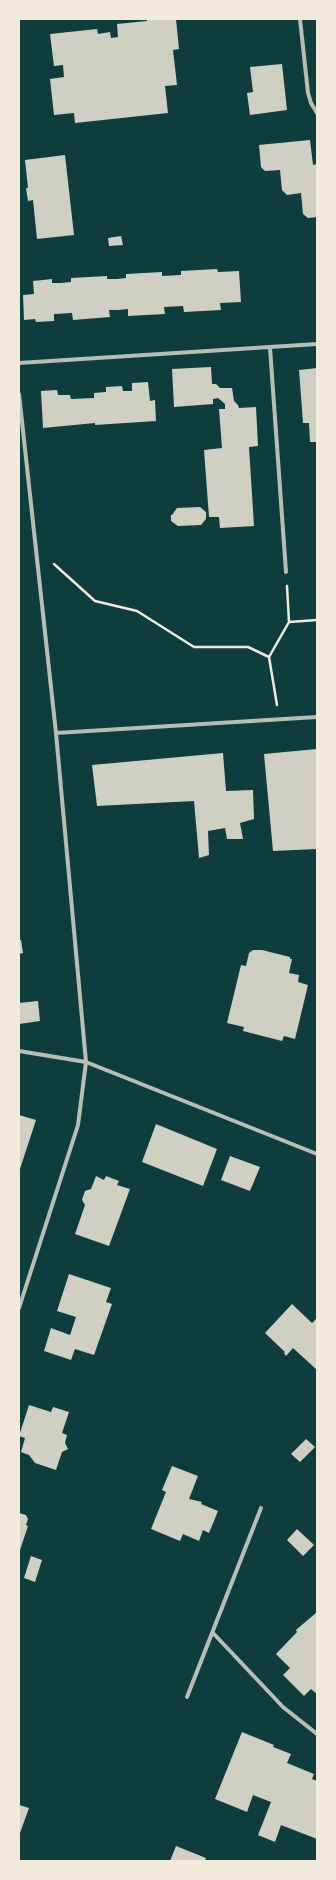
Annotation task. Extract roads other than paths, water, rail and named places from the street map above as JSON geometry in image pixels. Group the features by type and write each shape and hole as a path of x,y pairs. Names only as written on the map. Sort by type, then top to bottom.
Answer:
{"street":[{"path":"300,19 308,93 311,103 317,113"},
{"path":"19,362 317,344"},
{"path":"270,348 286,572"},
{"path":"19,394 56,733 86,1062 78,1125 19,1308"},
{"path":"56,733 317,717"},
{"path":"19,1051 86,1062 317,1154"},
{"path":"187,1697 261,1508"},
{"path":"213,1633 283,1707 317,1734"}]}
